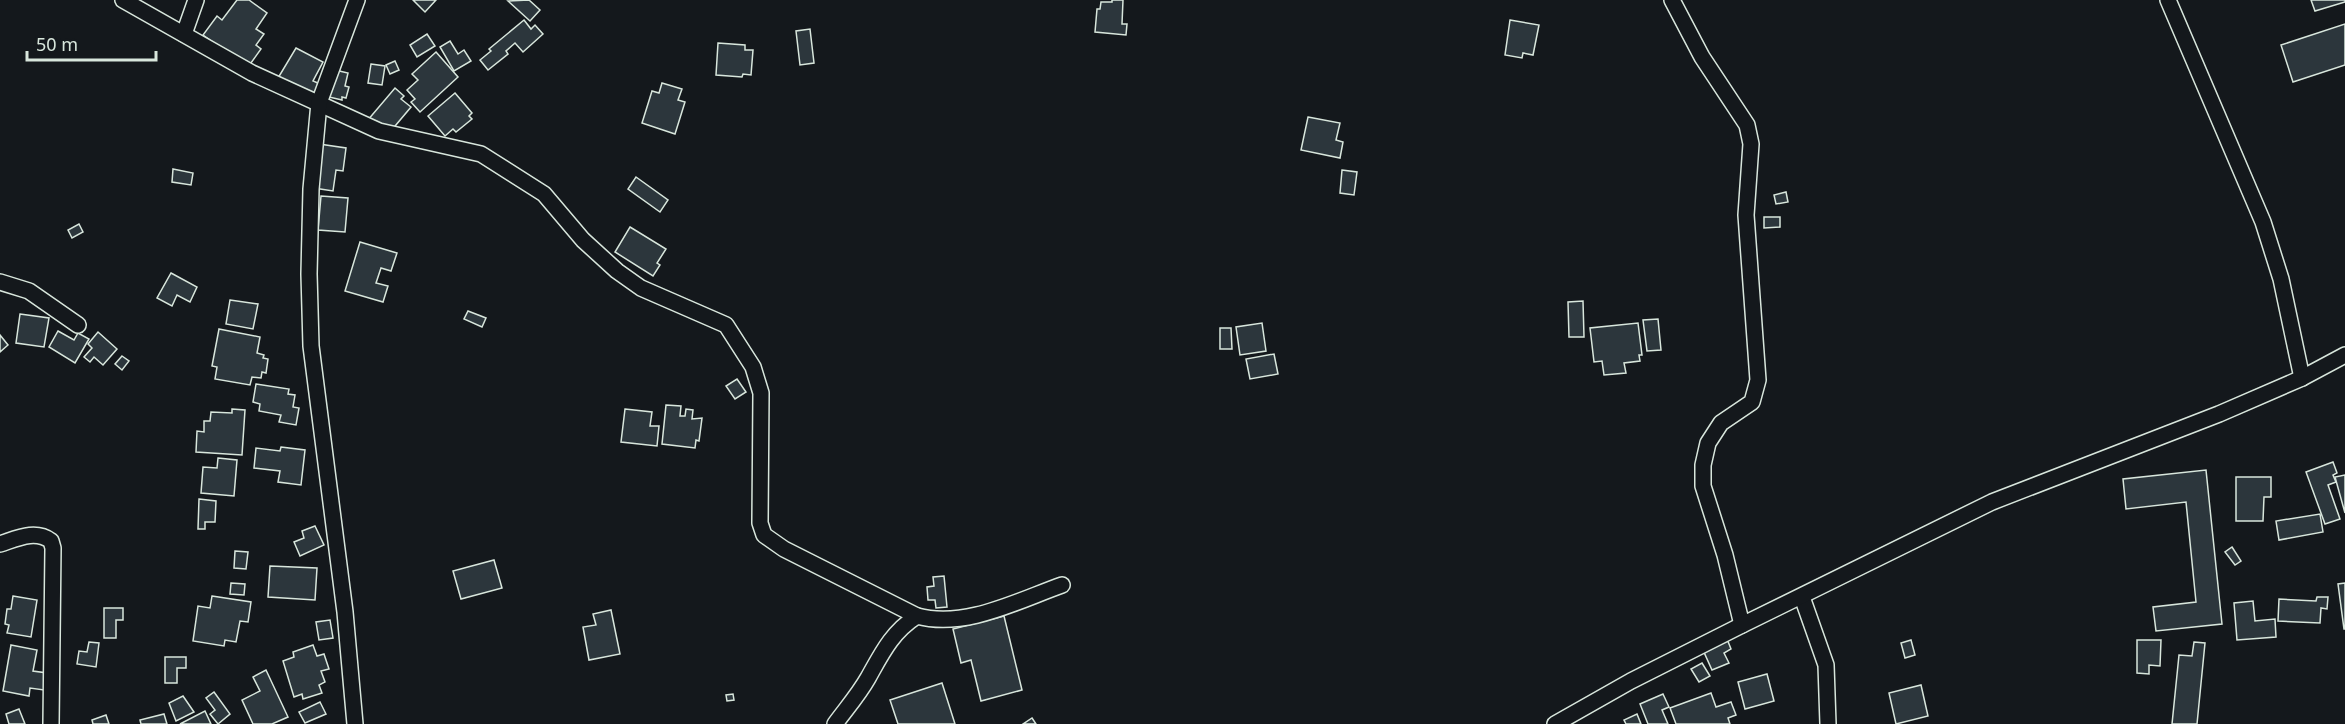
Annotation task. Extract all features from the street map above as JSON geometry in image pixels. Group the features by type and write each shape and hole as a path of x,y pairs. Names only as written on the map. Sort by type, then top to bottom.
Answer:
{"street":[{"path":"123,0 252,73 379,131 481,154 544,194 584,240 616,271 641,288 726,325 753,367 761,393 760,523 765,535 794,553 917,616 932,620 965,619 1062,585"},
{"path":"184,34 196,0"},
{"path":"355,724 345,612 311,346 309,274 311,189 319,103 357,0"},
{"path":"1672,0 1702,57 1747,125 1751,144 1746,215 1758,380 1752,402 1721,423 1708,443 1703,465 1703,486 1725,555 1742,625"},
{"path":"2168,0 2263,222 2282,279 2302,378"},
{"path":"0,282 29,291 78,325"},
{"path":"1555,724 1631,681 1992,502 2219,414 2302,378 2345,355"},
{"path":"0,544 29,535 39,535 51,541 54,548 51,724"},
{"path":"1802,597 1826,665 1828,724"},
{"path":"834,724 868,679 879,655 891,638 903,624 917,616"}],"building":[{"path":"237,0 249,0 267,13 256,29 264,34 256,45 261,49 248,67 203,35 217,16 222,20"},
{"path":"413,0 436,0 425,12"},
{"path":"529,0 540,10 530,21 508,1"},
{"path":"1112,0 1123,0 1122,24 1127,24 1126,35 1095,32 1097,9 1100,9 1101,2 1112,2"},
{"path":"2311,0 2345,0 2345,2 2315,11"},
{"path":"524,20 531,29 535,25 543,34 523,52 515,43 506,51 508,54 488,70 480,60 491,51 489,49"},
{"path":"1510,20 1539,25 1533,55 1523,53 1522,58 1505,55"},
{"path":"2345,24 2345,65 2293,82 2281,45"},
{"path":"810,29 814,63 800,65 796,31"},
{"path":"427,34 435,46 417,57 410,45"},
{"path":"450,41 458,54 464,50 471,61 454,71 440,47"},
{"path":"718,43 745,45 745,50 753,50 751,75 743,74 742,77 716,75"},
{"path":"296,48 323,62 313,81 320,84 314,96 278,78"},
{"path":"436,52 458,77 420,112 411,102 415,99 407,90 418,80 412,74"},
{"path":"395,61 399,70 390,74 386,65"},
{"path":"371,64 385,66 382,85 368,83"},
{"path":"335,70 348,73 345,86 349,87 346,98 342,97 342,100 329,97"},
{"path":"662,83 682,89 678,100 685,102 675,134 642,123 652,91 659,93"},
{"path":"395,88 404,96 401,99 411,107 390,132 367,121"},
{"path":"455,93 472,113 469,116 472,119 456,132 453,129 445,136 428,116"},
{"path":"1308,117 1340,123 1336,140 1343,142 1340,158 1301,150"},
{"path":"319,144 346,148 343,171 336,170 333,191 314,188"},
{"path":"173,169 193,173 191,185 172,182"},
{"path":"1342,170 1357,172 1354,195 1340,193"},
{"path":"636,177 668,200 660,212 628,189"},
{"path":"1786,192 1788,202 1776,204 1774,195"},
{"path":"321,196 348,198 345,232 318,230"},
{"path":"1764,217 1780,217 1780,227 1764,228"},
{"path":"79,224 83,232 72,238 68,230"},
{"path":"630,227 666,249 657,263 660,265 653,276 615,252"},
{"path":"360,242 397,253 391,271 381,268 376,283 388,286 383,302 345,291"},
{"path":"171,273 197,287 190,302 177,295 172,306 157,298"},
{"path":"230,300 258,304 253,329 226,324"},
{"path":"1583,301 1584,337 1569,337 1568,302"},
{"path":"468,311 486,318 482,327 464,319"},
{"path":"20,314 49,318 44,347 16,343"},
{"path":"1658,319 1661,350 1647,351 1643,320"},
{"path":"1262,323 1266,351 1240,355 1236,327"},
{"path":"1638,323 1642,355 1639,355 1640,361 1624,363 1626,373 1604,375 1602,361 1594,362 1590,328"},
{"path":"1220,328 1231,328 1232,349 1220,349"},
{"path":"219,329 260,337 257,353 268,359 266,373 262,372 261,378 252,377 250,385 215,379 217,367 212,366"},
{"path":"58,331 74,340 78,333 89,339 75,363 49,347"},
{"path":"98,332 117,349 103,365 94,357 90,362 84,357 92,348 88,344"},
{"path":"0,335 8,345 0,352"},
{"path":"1274,354 1278,374 1250,379 1246,359"},
{"path":"122,356 129,361 122,370 115,364"},
{"path":"737,379 746,392 735,399 726,386"},
{"path":"256,384 289,389 288,394 295,395 293,407 299,408 296,425 279,422 281,415 259,411 260,404 253,402"},
{"path":"666,405 681,406 680,416 685,416 686,409 693,410 692,419 702,418 699,441 696,440 695,448 662,444"},
{"path":"232,409 245,410 242,455 196,452 197,431 204,432 204,421 210,421 211,412 232,413"},
{"path":"625,409 652,412 650,426 659,426 657,446 621,442"},
{"path":"281,447 305,450 301,485 278,482 280,471 254,468 256,448 280,451"},
{"path":"218,458 237,460 234,496 201,493 203,467 217,468"},
{"path":"2333,462 2337,473 2333,475 2336,482 2328,485 2340,519 2325,524 2306,472"},
{"path":"2206,470 2222,624 2156,631 2153,607 2196,602 2186,502 2126,509 2123,479"},
{"path":"2345,475 2345,513 2335,477"},
{"path":"2236,477 2271,477 2271,497 2264,497 2263,521 2236,521"},
{"path":"199,499 216,501 215,522 205,522 205,529 198,529"},
{"path":"2320,514 2323,532 2279,540 2276,521"},
{"path":"315,526 324,545 300,556 294,542 304,538 302,531"},
{"path":"2232,547 2241,561 2235,565 2225,552"},
{"path":"235,551 248,552 246,569 234,568"},
{"path":"494,560 502,588 461,599 453,571"},
{"path":"270,566 317,568 315,600 268,597"},
{"path":"944,576 947,607 936,608 935,600 928,600 927,587 934,586 933,577"},
{"path":"231,583 245,584 244,595 230,594"},
{"path":"2345,583 2345,629 2344,629 2338,584"},
{"path":"13,596 37,600 31,637 7,633 9,625 5,624 7,609 11,609"},
{"path":"212,596 251,602 248,622 240,621 236,642 225,640 224,646 193,641 198,606 210,608"},
{"path":"2317,597 2328,597 2327,609 2321,608 2320,623 2278,621 2279,599 2316,601"},
{"path":"2253,601 2255,621 2275,619 2276,637 2237,640 2234,603"},
{"path":"104,608 123,608 123,620 116,620 116,638 104,638"},
{"path":"611,610 620,654 589,660 583,627 596,625 593,614"},
{"path":"1004,616 1022,690 981,701 971,660 961,663 953,629"},
{"path":"330,620 333,638 319,640 316,622"},
{"path":"1727,639 1731,649 1724,653 1729,663 1712,670 1703,650"},
{"path":"1911,640 1915,655 1905,658 1901,643"},
{"path":"2137,640 2161,640 2160,666 2149,665 2149,674 2137,673"},
{"path":"89,642 99,643 96,667 77,664 79,651 87,652"},
{"path":"2194,642 2205,643 2197,724 2172,724 2179,655 2192,656"},
{"path":"11,645 37,650 33,671 47,673 44,690 30,688 29,696 3,691"},
{"path":"313,645 317,656 324,654 329,669 321,671 325,682 319,685 322,693 303,699 302,694 294,697 283,661 294,657 293,652"},
{"path":"165,657 186,657 186,668 177,668 177,683 165,683"},
{"path":"1702,663 1710,676 1699,682 1691,669"},
{"path":"266,670 288,717 272,724 253,724 242,700 260,691 253,677"},
{"path":"1767,674 1774,701 1745,709 1738,682"},
{"path":"942,683 955,724 898,724 890,700"},
{"path":"1921,685 1928,716 1896,724 1889,693"},
{"path":"214,692 230,714 218,724 210,714 215,710 206,698"},
{"path":"1711,693 1716,707 1731,702 1736,715 1728,718 1730,724 1676,724 1670,708"},
{"path":"733,694 734,700 727,701 726,695"},
{"path":"1663,694 1669,707 1662,710 1668,724 1648,724 1640,704"},
{"path":"183,696 194,712 176,721 169,703"},
{"path":"320,702 326,714 305,723 299,712"},
{"path":"19,709 25,724 9,724 6,714"},
{"path":"205,711 211,724 180,724"},
{"path":"164,714 167,724 141,724 140,720"},
{"path":"1637,714 1641,724 1626,724 1624,720"},
{"path":"106,715 109,724 93,724 92,720"},
{"path":"1032,718 1036,724 1023,724"}]}
